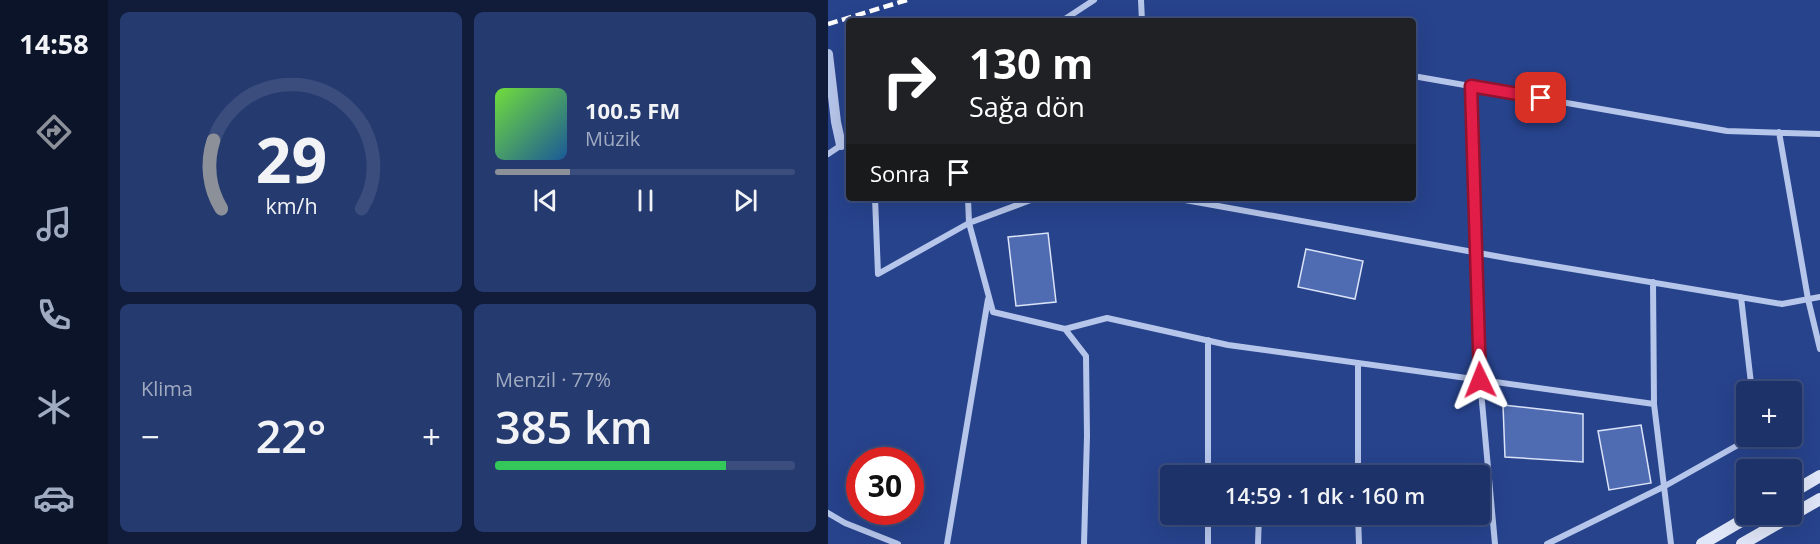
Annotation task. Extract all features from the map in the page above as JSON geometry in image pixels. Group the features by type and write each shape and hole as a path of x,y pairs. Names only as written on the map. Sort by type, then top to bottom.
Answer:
{"main road":[{"path":"1802,486 1820,476"},
{"path":"1742,544 1820,499"},
{"path":"1702,544 1736,524"}],"street":[{"path":"1067,18 1094,0"},
{"path":"1142,0 1142,18"},
{"path":"828,54 836,122 845,142 828,154"},
{"path":"1416,77 1727,131 1820,134"},
{"path":"1471,86 1480,380 1495,544"},
{"path":"1779,132 1808,299 1820,349"},
{"path":"875,201 878,274 969,223 1028,201"},
{"path":"968,201 969,223 993,312 1065,329 1107,318 1208,340 1654,404"},
{"path":"1191,201 1782,304 1820,297"},
{"path":"1653,282 1654,404 1671,544"},
{"path":"947,544 989,295"},
{"path":"1741,297 1751,381"},
{"path":"1065,329 1086,356 1087,436 1084,544"},
{"path":"1208,340 1208,465"},
{"path":"1358,363 1358,465"},
{"path":"1547,544 1665,486 1736,446"},
{"path":"828,513 844,523 898,544"},
{"path":"1208,525 1208,544"},
{"path":"1258,544 1259,525"},
{"path":"1358,525 1359,544"}],"building":[{"path":"1048,233 1056,302 1016,306 1008,237"},
{"path":"1306,249 1363,261 1355,299 1298,287"},
{"path":"1503,405 1583,414 1583,462 1505,457"},
{"path":"1641,425 1651,483 1609,490 1598,431"}],"railway":[{"path":"848,18 907,0"},
{"path":"828,24 846,19"}],"route":[{"path":"1480,380 1471,86 1541,98"}]}
